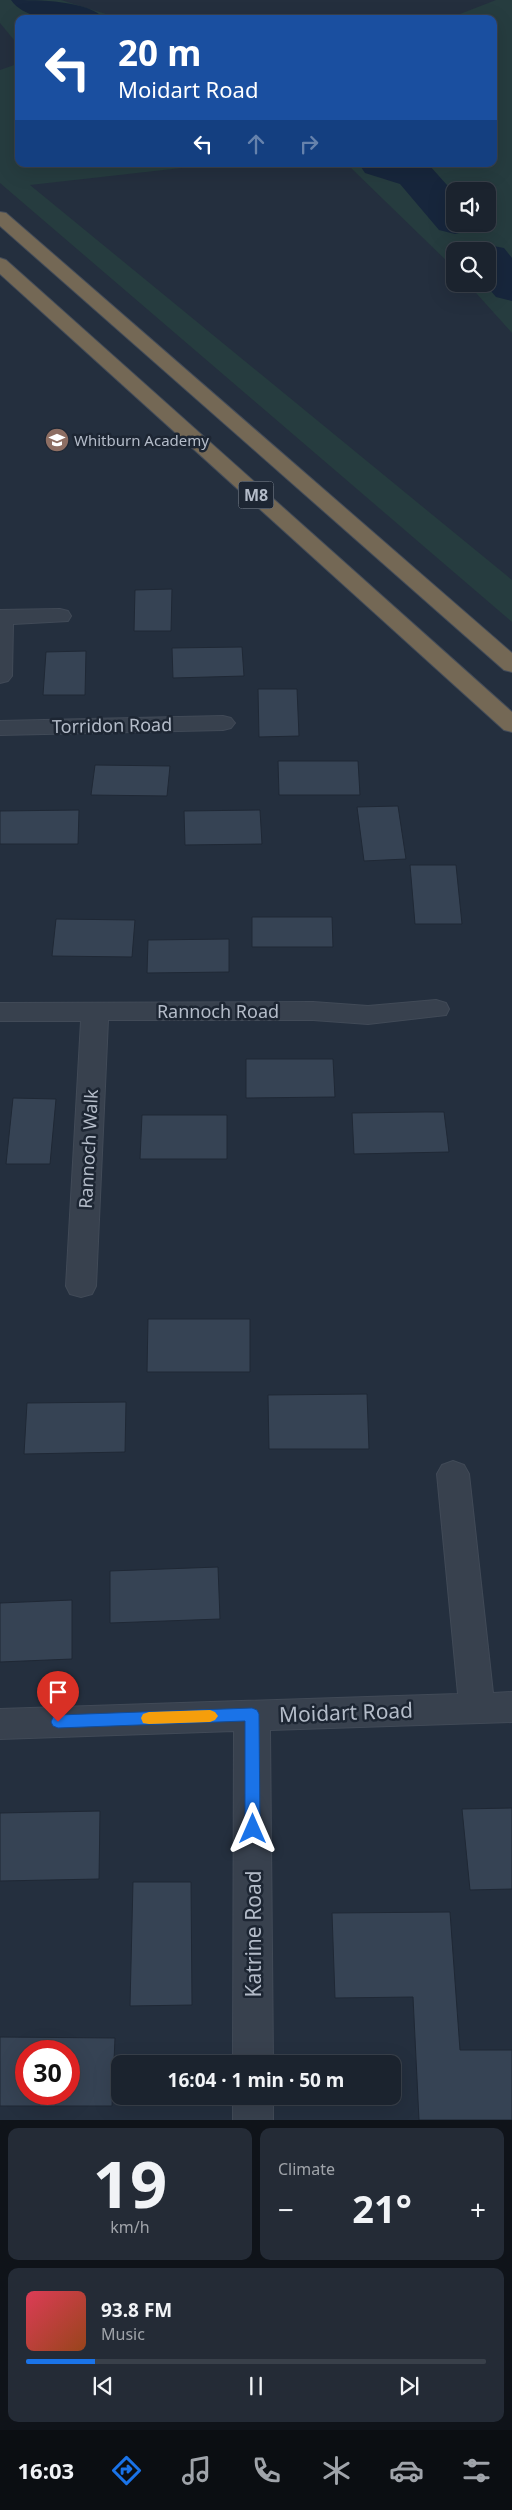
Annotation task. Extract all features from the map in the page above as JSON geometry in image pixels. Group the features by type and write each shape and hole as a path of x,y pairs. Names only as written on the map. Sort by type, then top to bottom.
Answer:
{"highway":[{"name":"M8","path":"0,217 512,666"},
{"name":"M8","path":"0,264 512,725"}],"street":[{"path":"0,676 1,617 60,616"},
{"name":"Torridon Road","path":"0,728 224,723"},
{"name":"Rannoch Road","path":"0,1012 313,1011 368,1015 436,1010"},
{"name":"Rannoch Walk","path":"81,1286 95,1012"},
{"path":"453,1474 477,1708"},
{"name":"Moidart Road","path":"0,1724 252,1714 512,1707"},
{"name":"Katrine Road","path":"252,1714 253,2055"},
{"path":"253,2105 254,2120"}],"green space":[{"path":"0,0 61,0 109,15 15,15 15,41 0,23"},
{"path":"496,0 512,0 512,333 475,292 496,292 496,242 446,242 446,260 350,167 497,167 497,15 457,15"},
{"path":"15,65 15,167 190,167 30,185 512,580 512,622 0,183 0,70"}],"building":[{"path":"172,589 171,631 134,631 135,590"},
{"path":"242,647 244,676 173,678 172,648"},
{"path":"86,651 85,695 43,695 46,652"},
{"path":"258,689 297,689 299,736 259,737"},
{"path":"278,761 358,761 360,795 279,795"},
{"path":"95,765 170,766 167,796 91,795"},
{"path":"398,806 406,859 364,861 357,807"},
{"path":"79,810 78,844 0,844 0,811"},
{"path":"260,810 262,844 185,845 184,811"},
{"path":"410,865 456,865 462,924 415,924"},
{"path":"252,917 332,917 333,947 252,947"},
{"path":"56,919 135,920 132,957 52,956"},
{"path":"229,939 229,972 147,973 148,940"},
{"path":"246,1059 333,1059 335,1097 246,1098"},
{"path":"13,1098 56,1099 50,1164 6,1164"},
{"path":"444,1112 449,1152 354,1154 352,1113"},
{"path":"142,1115 227,1115 227,1159 140,1159"},
{"path":"148,1319 250,1319 250,1372 147,1372"},
{"path":"367,1394 369,1449 269,1449 268,1395"},
{"path":"126,1402 125,1452 24,1454 27,1403"},
{"path":"218,1567 220,1619 110,1623 110,1571"},
{"path":"72,1600 72,1659 0,1662 0,1603"},
{"path":"512,1808 512,1889 470,1890 462,1809"},
{"path":"100,1811 99,1879 0,1881 0,1813"},
{"path":"133,1882 191,1882 192,2005 130,2006"},
{"path":"450,1912 460,2050 512,2050 512,2120 419,2120 413,1997 335,1998 332,1913"},
{"path":"0,2037 115,2038 114,2055 111,2055 112,2106 0,2106"}],"waterway":[{"path":"30,0 74,15"},
{"path":"390,167 415,175 446,211"},
{"path":"496,268 512,287"}],"slow traffic":[{"path":"149,1718 210,1716"}],"place":[{"name":"Whitburn Academy","path":"57,440"}],"route":[{"path":"58,1722 252,1714 253,1829"}]}
